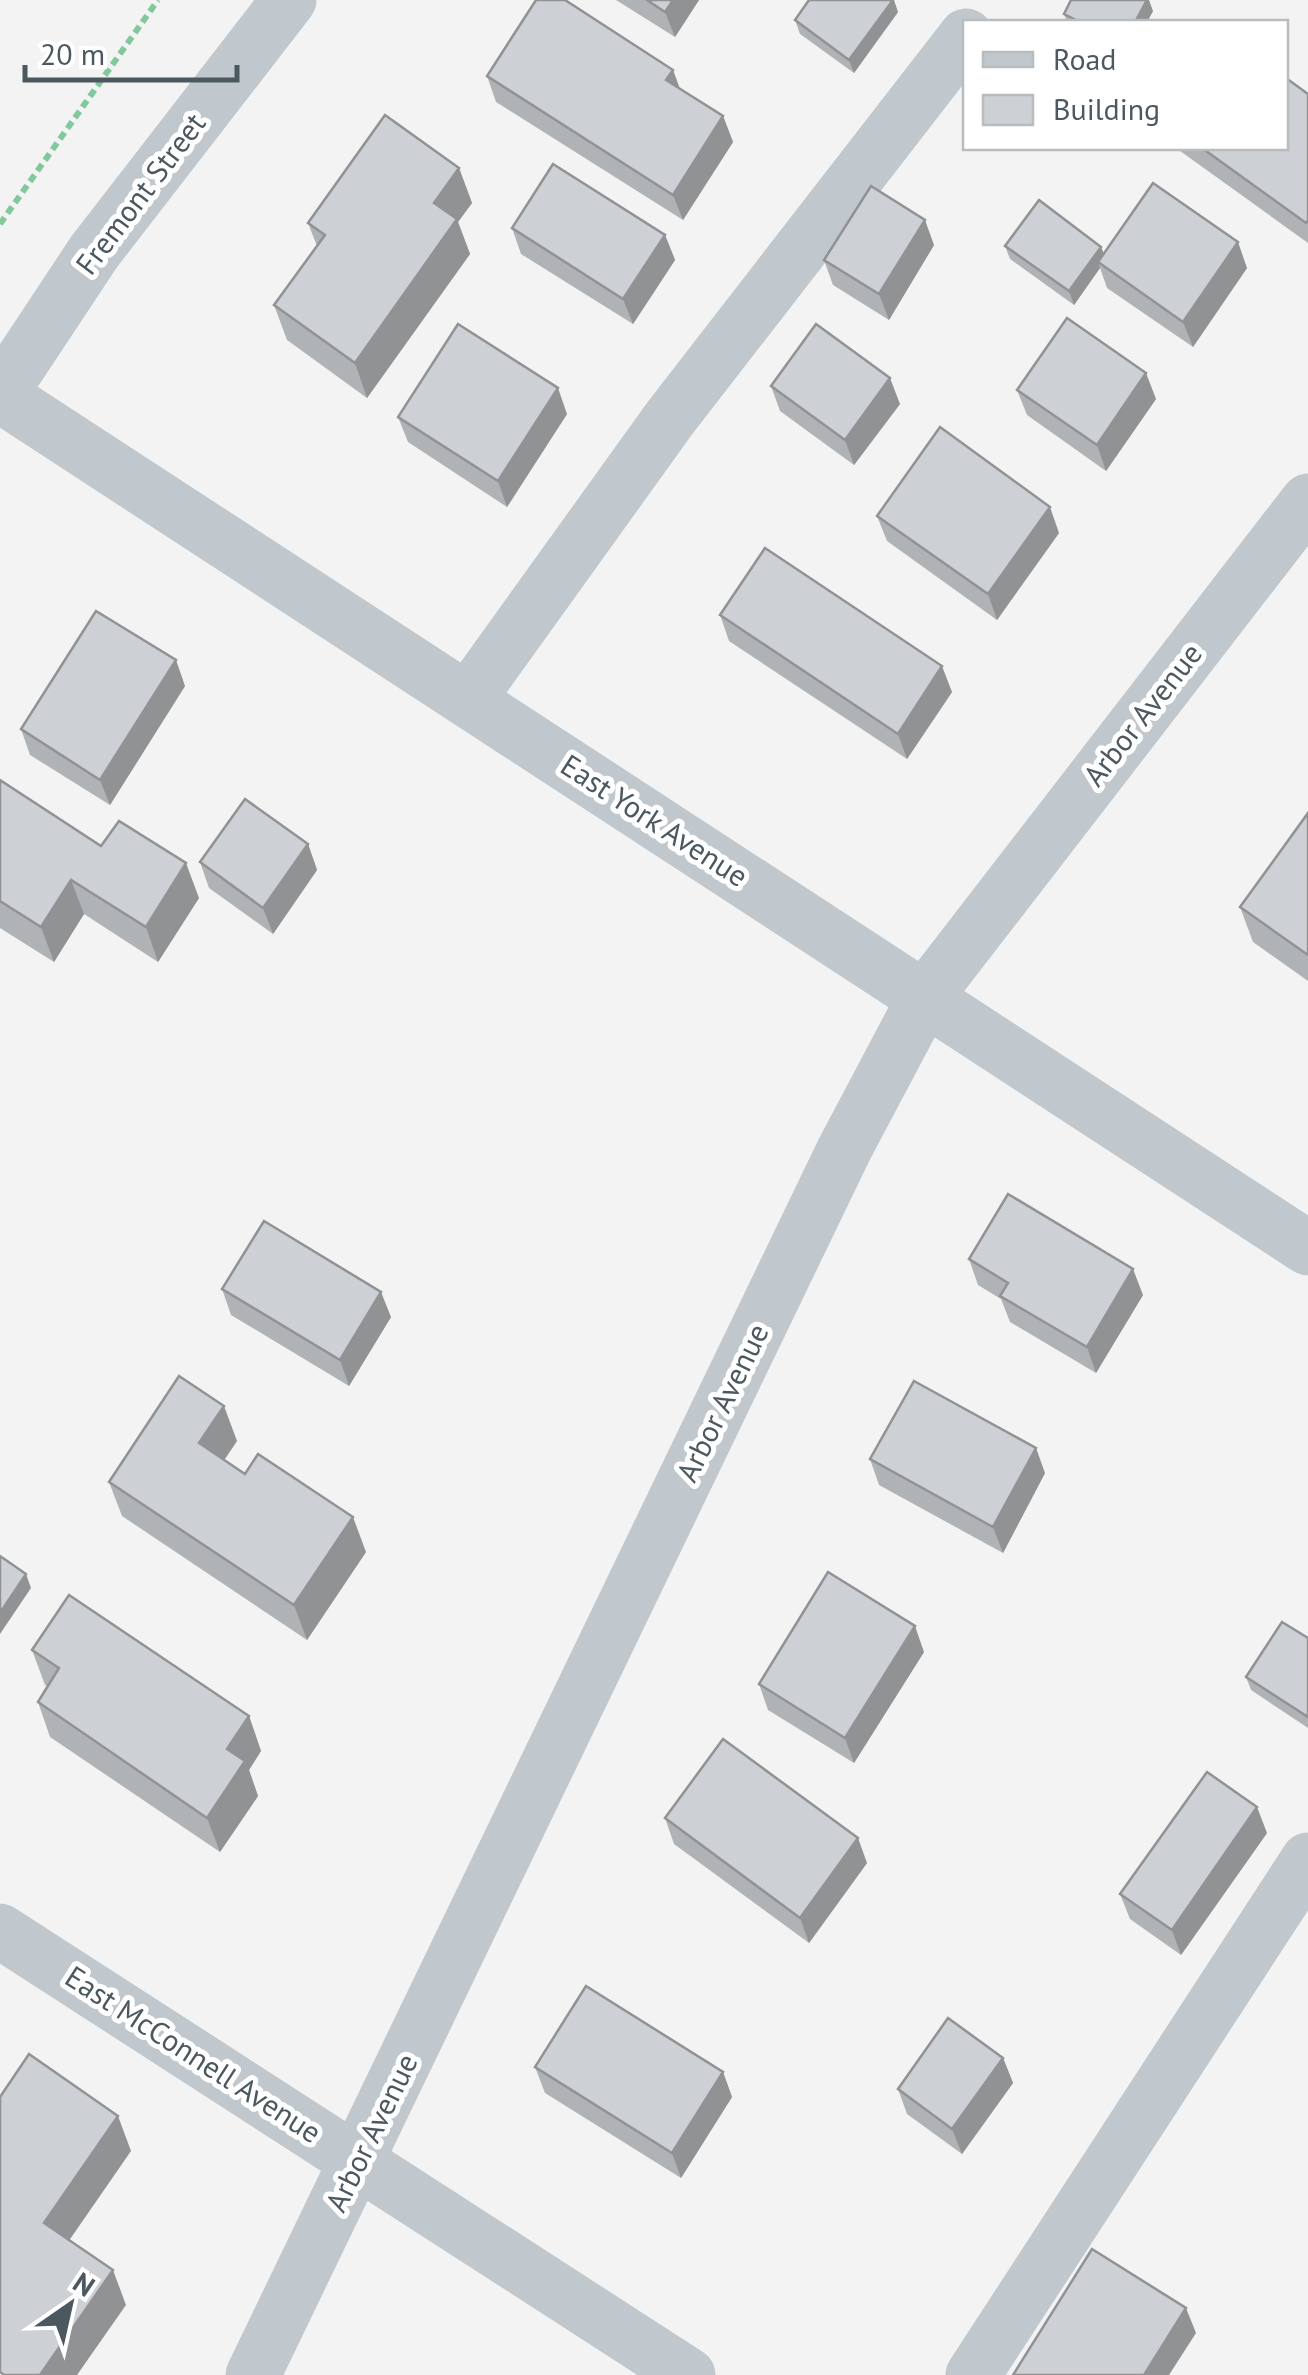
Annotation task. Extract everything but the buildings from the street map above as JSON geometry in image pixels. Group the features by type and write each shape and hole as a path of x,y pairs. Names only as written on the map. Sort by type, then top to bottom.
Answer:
{"street":[{"name":"Fremont Street","path":"0,394 94,252 289,0"},
{"path":"978,20 994,0"},
{"path":"468,699 670,418 963,40"},
{"name":"East York Avenue","path":"0,394 1308,1248"},
{"name":"Arbor Avenue","path":"253,2375 844,1150 925,997 1308,502"},
{"path":"973,2375 1308,1860"},
{"name":"East McConnell Avenue","path":"0,1931 688,2375"}],"path":[{"path":"0,224 158,0"}]}
